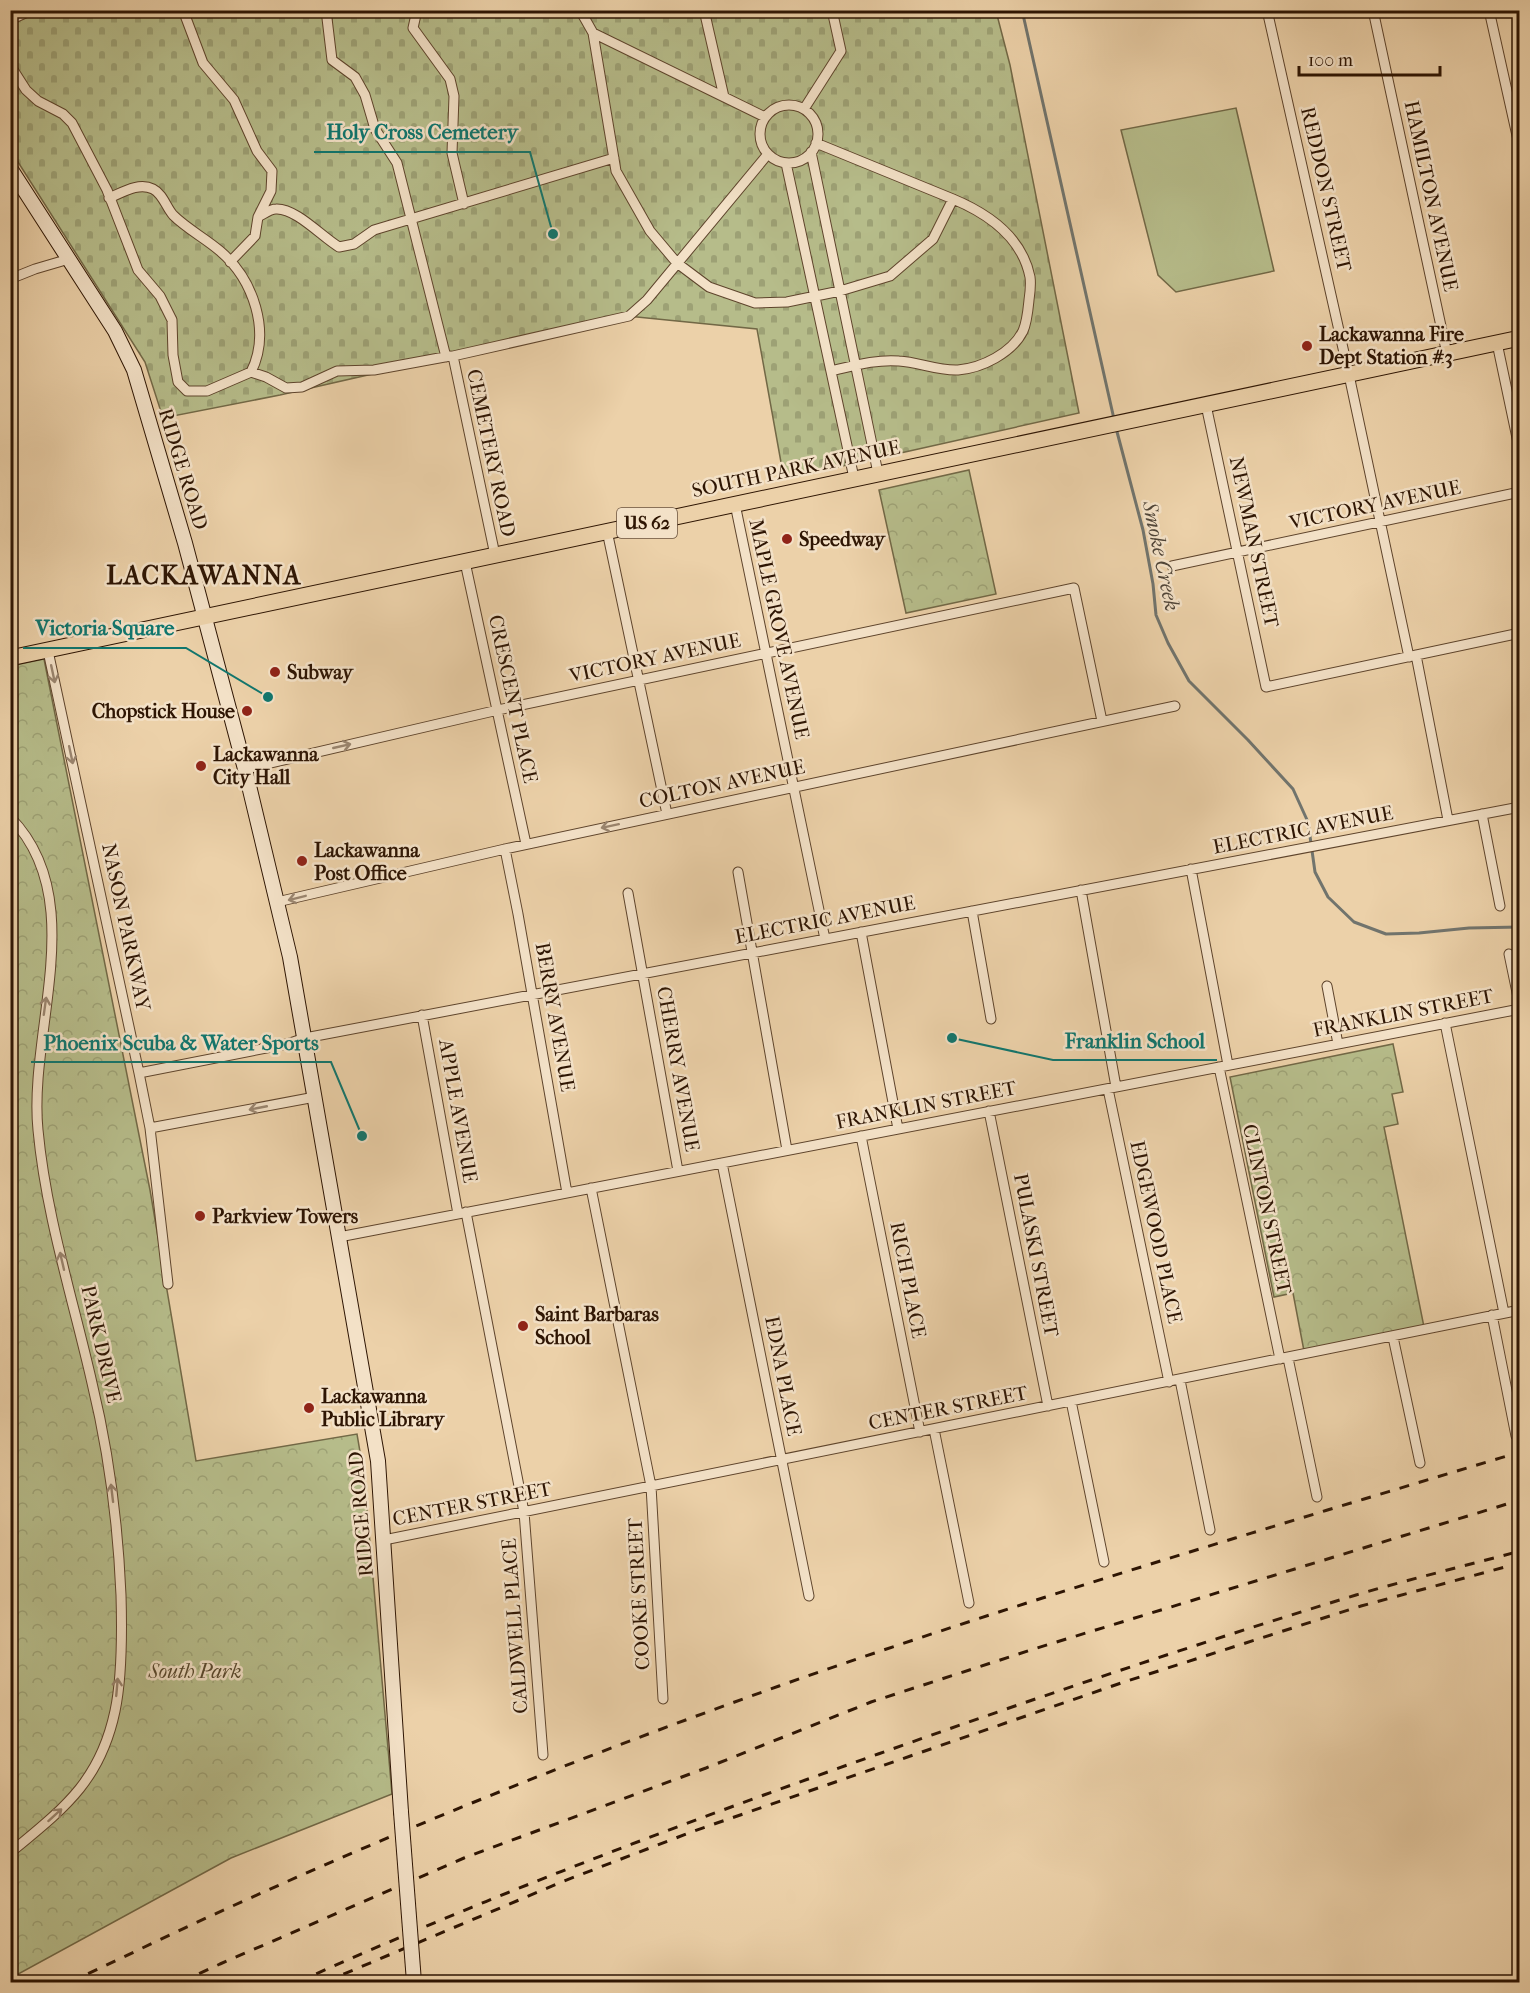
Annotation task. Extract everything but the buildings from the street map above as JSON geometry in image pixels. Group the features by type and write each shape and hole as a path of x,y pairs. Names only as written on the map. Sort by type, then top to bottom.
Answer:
{"main road":[{"name":"RIDGE ROAD","path":"10,168 115,331 134,370 184,539 290,957 378,1461 414,1983"},
{"name":"SOUTH PARK AVENUE","path":"10,658 1520,338"}],"street":[{"path":"10,20 32,10"},
{"path":"183,10 203,63 234,100 257,151 272,171 271,191 258,217 255,236 230,262"},
{"name":"CEMETERY ROAD","path":"326,10 332,60 356,77 365,95 375,129 397,163 409,205 411,221 451,357 495,555"},
{"path":"417,10 412,28 450,79 454,96 452,153 464,204"},
{"path":"580,10 592,33 616,171 650,231 677,263 709,287 755,303 788,302 840,291 890,276 933,239 953,199"},
{"path":"704,10 724,97"},
{"path":"804,109 841,51 832,10"},
{"name":"REDDON STREET","path":"1267,10 1448,820"},
{"name":"HAMILTON AVENUE","path":"1373,10 1447,354"},
{"path":"1489,10 1520,149"},
{"path":"592,33 765,117"},
{"path":"10,65 26,90 38,101 63,114 72,123 110,198 138,270 160,296 172,320 172,355 178,382 187,391 207,391 251,372 257,360 259,318 256,304 241,275 222,252 172,214 161,196 153,189 136,187 110,198"},
{"path":"814,148 804,159 786,163 776,160 762,146 761,125 765,117 772,110 782,106 794,106 804,109 817,126 814,148 840,291 878,473"},
{"path":"814,148 953,199 984,213 1004,229 1018,245 1031,279 1028,312 1023,332 1008,350 984,364 957,370 899,361 880,361 831,371"},
{"path":"251,372 286,388 302,387 337,371 374,370 451,357 629,316 647,300 768,154"},
{"path":"258,217 274,209 286,210 339,247 354,244 374,230 411,221 614,158"},
{"path":"786,163 854,478"},
{"path":"10,279 69,259"},
{"path":"1497,343 1520,452"},
{"name":"NEWMAN STREET","path":"1206,405 1266,687 1412,656"},
{"name":"VICTORY AVENUE","path":"1172,566 1520,492"},
{"name":"MAPLE GROVE AVENUE","path":"735,504 825,939"},
{"path":"607,531 667,814"},
{"name":"CRESCENT PLACE","path":"465,562 526,844"},
{"name":"VICTORY AVENUE","path":"244,769 498,710 1074,588 1102,721"},
{"path":"1412,656 1520,633"},
{"name":"NASON PARKWAY","path":"48,651 150,1128 168,1284"},
{"name":"COLTON AVENUE","path":"277,902 526,844 1175,706"},
{"name":"ELECTRIC AVENUE","path":"139,1073 422,1015 1520,807"},
{"path":"1482,814 1500,906"},
{"name":"PARK DRIVE","path":"10,817 32,844 47,882 51,923 51,964 35,1094 37,1129 52,1220 92,1382 109,1463 117,1528 121,1621 115,1709 106,1744 95,1768 79,1792 57,1815 10,1853"},
{"name":"BERRY AVENUE","path":"505,849 567,1193"},
{"name":"CLINTON STREET","path":"1191,869 1224,1066 1284,1359 1317,1497"},
{"path":"738,872 787,1150"},
{"name":"EDGEWOOD PLACE","path":"1081,890 1112,1088 1169,1382"},
{"name":"CHERRY AVENUE","path":"628,893 678,1171"},
{"path":"972,910 991,1019"},
{"path":"861,932 898,1129"},
{"path":"1509,954 1520,1008"},
{"path":"1328,986 1338,1044"},
{"name":"FRANKLIN STREET","path":"339,1237 1520,1008"},
{"name":"APPLE AVENUE","path":"422,1015 462,1213"},
{"path":"1445,1023 1504,1313"},
{"path":"150,1128 315,1097"},
{"name":"PULASKI STREET","path":"989,1111 1048,1406"},
{"name":"RICH PLACE","path":"861,1136 920,1432"},
{"name":"EDNA PLACE","path":"722,1163 809,1596"},
{"name":"COOKE STREET","path":"591,1188 651,1486 663,1700"},
{"name":"CALDWELL PLACE","path":"462,1213 524,1512 543,1755"},
{"name":"CENTER STREET","path":"384,1540 1520,1310"},
{"path":"1492,1315 1516,1436"},
{"path":"1393,1336 1420,1463"},
{"path":"1180,1380 1210,1530"},
{"path":"1071,1401 1104,1562"},
{"path":"934,1429 969,1603"}],"green space":[{"path":"11,11 996,11 1010,65 1079,413 784,479 757,329 627,316 280,395 163,418 145,362 11,151"},
{"path":"1236,108 1274,271 1176,292 1158,275 1121,130"},
{"path":"969,470 996,594 906,613 879,490"},
{"name":"South Park","path":"44,659 150,1190 196,1461 357,1434 364,1475 392,1794 231,1858 11,1978 10,666"},
{"path":"1393,1044 1403,1092 1392,1094 1398,1124 1384,1127 1424,1327 1304,1351 1293,1293 1274,1297 1230,1077"}],"waterway":[{"name":"Smoke Creek","path":"1022,10 1114,419"},
{"name":"Smoke Creek","path":"1116,428 1143,530 1156,615 1168,643 1189,681 1293,789 1308,822 1315,872 1328,897 1354,922 1386,934 1520,927"}],"railway":[{"path":"70,1982 224,1910 378,1842 511,1787 712,1710 871,1654 1055,1594 1520,1452"},
{"path":"181,1982 464,1858 706,1768 871,1702 1037,1648 1520,1500"},
{"path":"298,1982 438,1921 580,1864 928,1736 1295,1614 1376,1589 1520,1551"},
{"path":"325,1982 564,1881 694,1831 1121,1683 1361,1606 1520,1563"}],"place":[{"name":"Holy Cross Cemetery","path":"553,234"},
{"name":"Lackawanna Fire Dept Station #3","path":"1307,346"},
{"name":"Speedway","path":"787,539"},
{"name":"Subway","path":"275,672"},
{"name":"Victoria Square","path":"268,697"},
{"name":"Chopstick House","path":"247,711"},
{"name":"Lackawanna City Hall","path":"201,766"},
{"name":"Lackawanna Post Office","path":"302,861"},
{"name":"Franklin School","path":"952,1038"},
{"name":"Phoenix Scuba & Water Sports","path":"362,1136"},
{"name":"Parkview Towers","path":"200,1216"},
{"name":"Saint Barbaras School","path":"523,1326"},
{"name":"Lackawanna Public Library","path":"309,1408"}],"district":[{"name":"LACKAWANNA","path":"204,575"}]}
